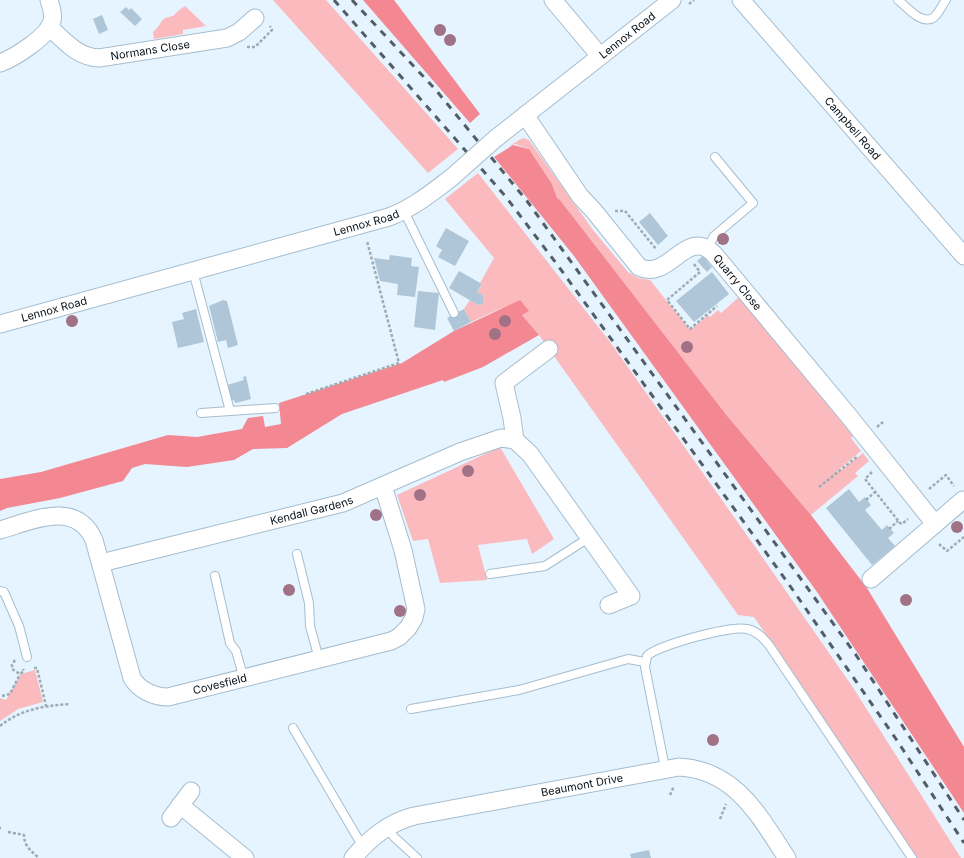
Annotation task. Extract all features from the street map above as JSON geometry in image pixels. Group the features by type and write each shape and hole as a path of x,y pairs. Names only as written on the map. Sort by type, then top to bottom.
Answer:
{"street":[{"path":"0,63 23,52 49,27 53,18 49,0"},
{"path":"552,0 600,56"},
{"name":"Lennox Road","path":"0,324 404,212 420,202 451,178 495,139 672,0"},
{"name":"Campbell Road","path":"741,0 964,256"},
{"name":"Normans Close","path":"49,27 75,51 88,57 99,58 227,38 236,34 254,18"},
{"name":"Quarry Close","path":"525,115 567,175 576,191 639,267 646,270 658,269 686,249 697,246 707,248 717,257 771,320 935,531"},
{"path":"549,349 503,384 512,418 515,440 530,454 631,596 609,605"},
{"name":"Kendall Gardens","path":"101,563 342,503 460,452 501,438 515,440"},
{"name":"Covesfield","path":"0,530 51,516 72,517 82,522 91,532 101,563 131,674 138,686 151,693 167,697 244,679 396,639 406,631 414,618 416,607 403,550 383,486"},
{"path":"871,579 935,531 960,501"},
{"name":"Beaumont Drive","path":"358,852 388,827 405,818 665,768 682,767 703,770 732,787 746,799 787,858"},
{"path":"191,791 175,811 245,858"}],"lane":[{"path":"898,0 918,18 927,20 934,18 946,0"},
{"path":"707,248 714,236 753,203 715,157"},
{"path":"404,212 454,314"},
{"path":"193,271 230,411"},
{"path":"201,413 275,408"},
{"path":"490,574 546,566 590,537"},
{"path":"297,554 309,603 310,626 319,659"},
{"path":"214,576 230,643 236,650 244,679"},
{"path":"0,591 4,592 19,626 27,657"},
{"path":"665,768 645,662 648,655 656,650 722,630 745,628 760,635 769,645 912,858"},
{"path":"411,709 519,690 628,659 645,662"},
{"path":"293,728 358,852"},
{"path":"388,827 394,837 417,858"}],"path":[{"path":"306,394 399,363 363,224"},
{"path":"692,262 700,272 667,300 690,329 717,306"},
{"path":"819,487 864,451"},
{"path":"877,468 865,479 898,521 902,524 909,518"},
{"path":"928,490 946,475 960,501"},
{"path":"866,500 875,492"},
{"path":"889,528 898,521"},
{"path":"935,531 946,551 964,537"},
{"path":"31,669 37,668 46,706"},
{"path":"2,696 10,694 20,674"},
{"path":"0,726 19,713 46,706 70,704"},
{"path":"720,819 728,800"},
{"path":"8,832 24,835 24,841 27,846 39,858"}],"shaded area":[{"path":"273,0 326,0 458,149 428,173"},
{"path":"363,0 394,0 480,114 470,123"},
{"path":"185,6 206,26 183,30 183,34 154,39 153,32 163,20 173,16"},
{"path":"523,138 529,140 593,230 628,272 638,278 650,280 690,330 708,315 710,317 718,310 721,313 739,297 853,436 851,438 861,451 837,471 839,472 863,453 869,461 855,473 858,476 811,515 728,417 557,198 552,184 529,149 515,144 509,146"},
{"path":"513,145 529,149 552,184 557,198 728,417 811,515 867,588 964,747 964,813 817,592 574,256 494,157"},
{"path":"478,173 610,342 756,548 852,686 961,858 917,858 754,617 738,615 539,335 522,315 502,308 471,322 464,309 470,300 478,305 483,304 484,296 477,292 482,285 480,283 494,258 445,199"},
{"path":"520,300 529,311 522,315 539,335 483,367 444,382 443,380 342,414 287,448 253,449 234,460 187,467 145,464 132,468 123,481 60,498 7,508 0,511 0,479 41,472 168,435 197,437 242,429 248,418 263,416 265,427 281,424 279,403 402,363 454,331"},
{"path":"500,447 554,539 532,554 527,539 478,545 487,580 440,583 428,539 413,541 397,495"},
{"path":"35,670 43,702 18,709 0,721 0,698 6,700 21,674"}],"building":[{"path":"126,7 129,10 131,8 142,19 135,26 120,12"},
{"path":"102,15 108,30 99,34 93,19"},
{"path":"650,213 668,236 658,245 639,222"},
{"path":"446,228 469,241 455,266 438,257 442,250 436,246"},
{"path":"390,255 412,258 411,266 419,267 415,297 397,295 398,284 380,281 374,258 389,260"},
{"path":"703,256 712,267 707,272 697,261"},
{"path":"459,271 482,284 477,292 484,296 483,304 478,305 449,288"},
{"path":"712,272 729,294 694,322 676,301"},
{"path":"418,291 439,293 435,330 414,327"},
{"path":"223,300 227,301 238,345 228,348 226,340 218,342 209,306"},
{"path":"196,309 204,342 178,348 172,322 184,319 182,313"},
{"path":"464,309 471,322 454,331 447,318"},
{"path":"246,376 251,399 236,403 230,397 227,385 244,380 243,377"},
{"path":"849,489 859,502 865,497 871,505 865,510 882,530 887,525 894,533 888,538 895,546 872,565 826,508"},
{"path":"649,850 651,858 631,858 630,854"}],"railway":[{"path":"334,0 506,197 559,267 788,583 896,739 964,843"},
{"path":"352,0 435,89 527,201 856,655 964,820"}]}
